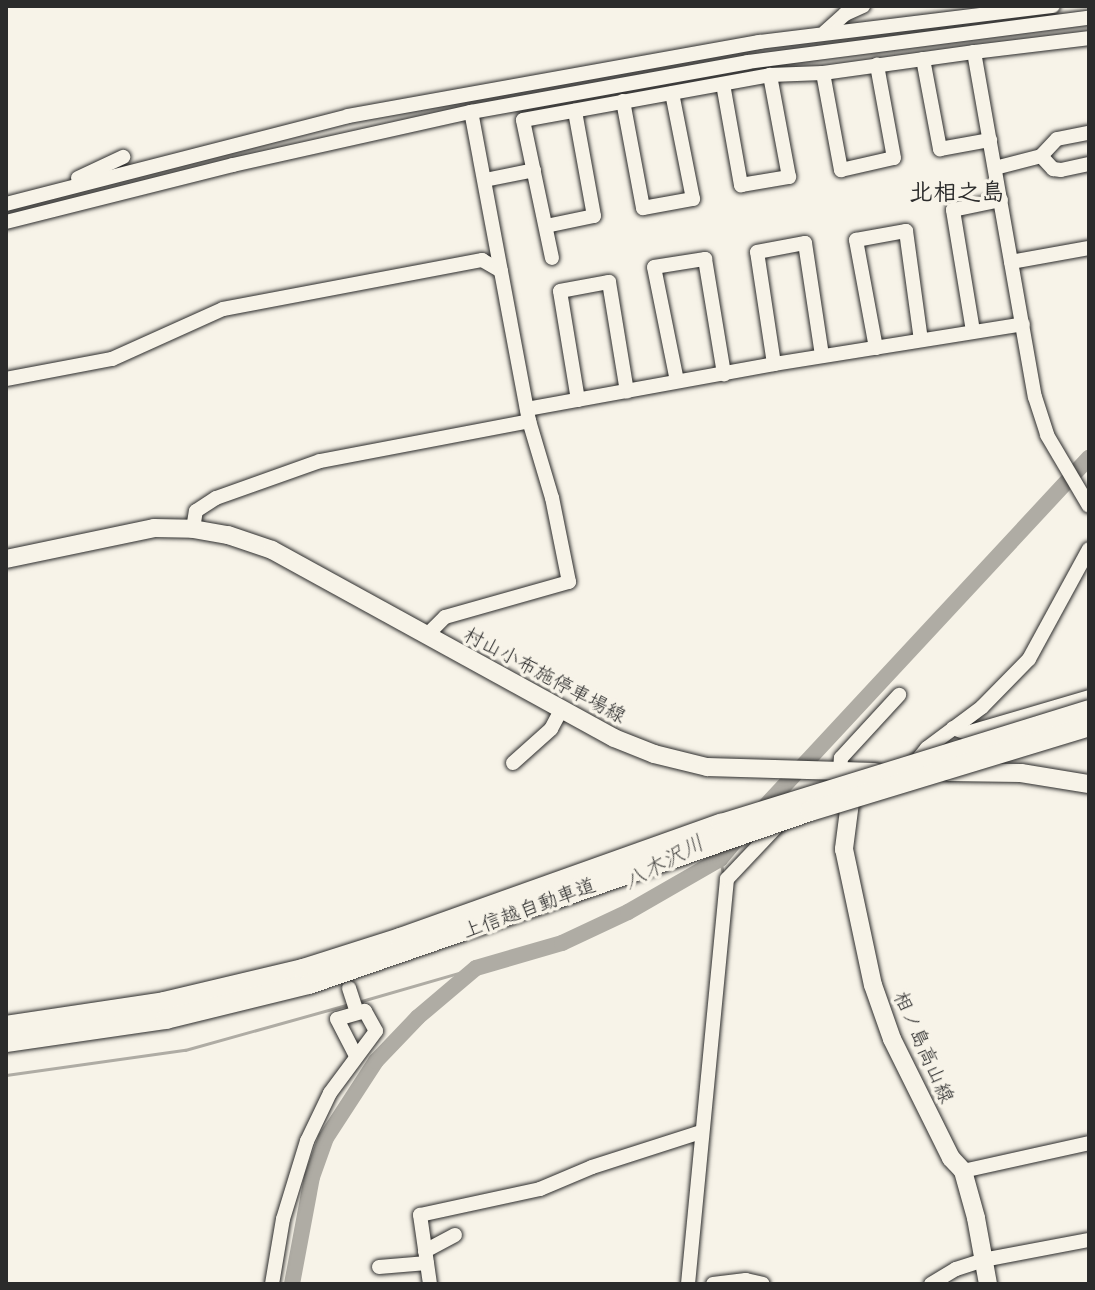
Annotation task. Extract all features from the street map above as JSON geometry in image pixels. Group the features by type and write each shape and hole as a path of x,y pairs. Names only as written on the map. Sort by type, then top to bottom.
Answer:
{"highway":[{"name":"上信越自動車道","path":"6,1026 148,1005 303,969 400,938 734,819 1089,710"},
{"name":"上信越自動車道","path":"6,1042 166,1019 309,984 768,824 1089,726"}],"main road":[{"name":"村山小布施停車場線","path":"6,559 121,532 193,529 228,535 272,550 614,738 682,763 838,772 1021,773 1089,784"},
{"name":"相ノ島高山線","path":"838,772 844,849 873,985 892,1039 951,1158 963,1171 976,1218 988,1284"}],"street":[{"path":"825,32 845,14 863,6"},
{"path":"6,204 348,116 844,29 1053,6"},
{"path":"6,222 233,165 471,112 748,62 1089,18"},
{"path":"748,62 844,29"},
{"path":"552,258 523,120 770,75 823,73 1089,38"},
{"path":"974,52 1035,397 1047,435 1087,504"},
{"path":"923,59 940,149 990,140"},
{"path":"823,73 841,170 894,158 877,65"},
{"path":"723,84 741,185 789,177 770,75"},
{"path":"623,101 643,208 693,199 672,93"},
{"path":"546,226 594,216 575,111"},
{"path":"426,636 445,617 569,582 552,498 528,415 471,112"},
{"path":"995,168 1041,156 1057,139 1089,133"},
{"path":"1041,156 1053,169 1089,164"},
{"path":"6,213 123,157"},
{"path":"485,180 534,170"},
{"path":"973,331 953,210 1001,200"},
{"path":"876,348 856,240 906,231 921,340"},
{"path":"774,364 757,252 805,243 822,356"},
{"path":"1011,262 1089,248"},
{"path":"677,381 654,267 705,259 724,374"},
{"path":"6,379 112,359 223,309 482,260 501,271"},
{"path":"578,400 560,291 609,282 627,392"},
{"path":"193,529 196,511 216,498 320,461 528,415 578,400 774,364 1023,324"},
{"path":"907,772 927,748 982,707 1029,659 1089,549"},
{"path":"688,1284 727,879 838,772 841,758 899,695"},
{"path":"953,728 967,733 1089,697"},
{"path":"513,763 551,729 562,708"},
{"path":"349,988 357,1012"},
{"path":"272,1284 283,1219 300,1159 330,1093 376,1031 365,1011 337,1019 356,1056"},
{"path":"430,1284 420,1215 540,1189 592,1167 701,1132"},
{"path":"963,1171 1089,1143"},
{"path":"379,1267 426,1257 455,1235"},
{"path":"931,1284 956,1269 983,1260 1089,1240"},
{"path":"713,1284 746,1280 763,1284"}],"waterway":[{"name":"八木沢川","path":"757,815 1089,458"},
{"name":"八木沢川","path":"292,1284 312,1177 326,1138 376,1061 418,1017 476,968 562,943 628,912 720,859 740,835"},
{"path":"720,859 723,875"},
{"path":"358,1002 476,968"},
{"path":"6,1075 185,1050 350,1004"}],"district":[{"name":"北相之島","path":"957,193"}]}
